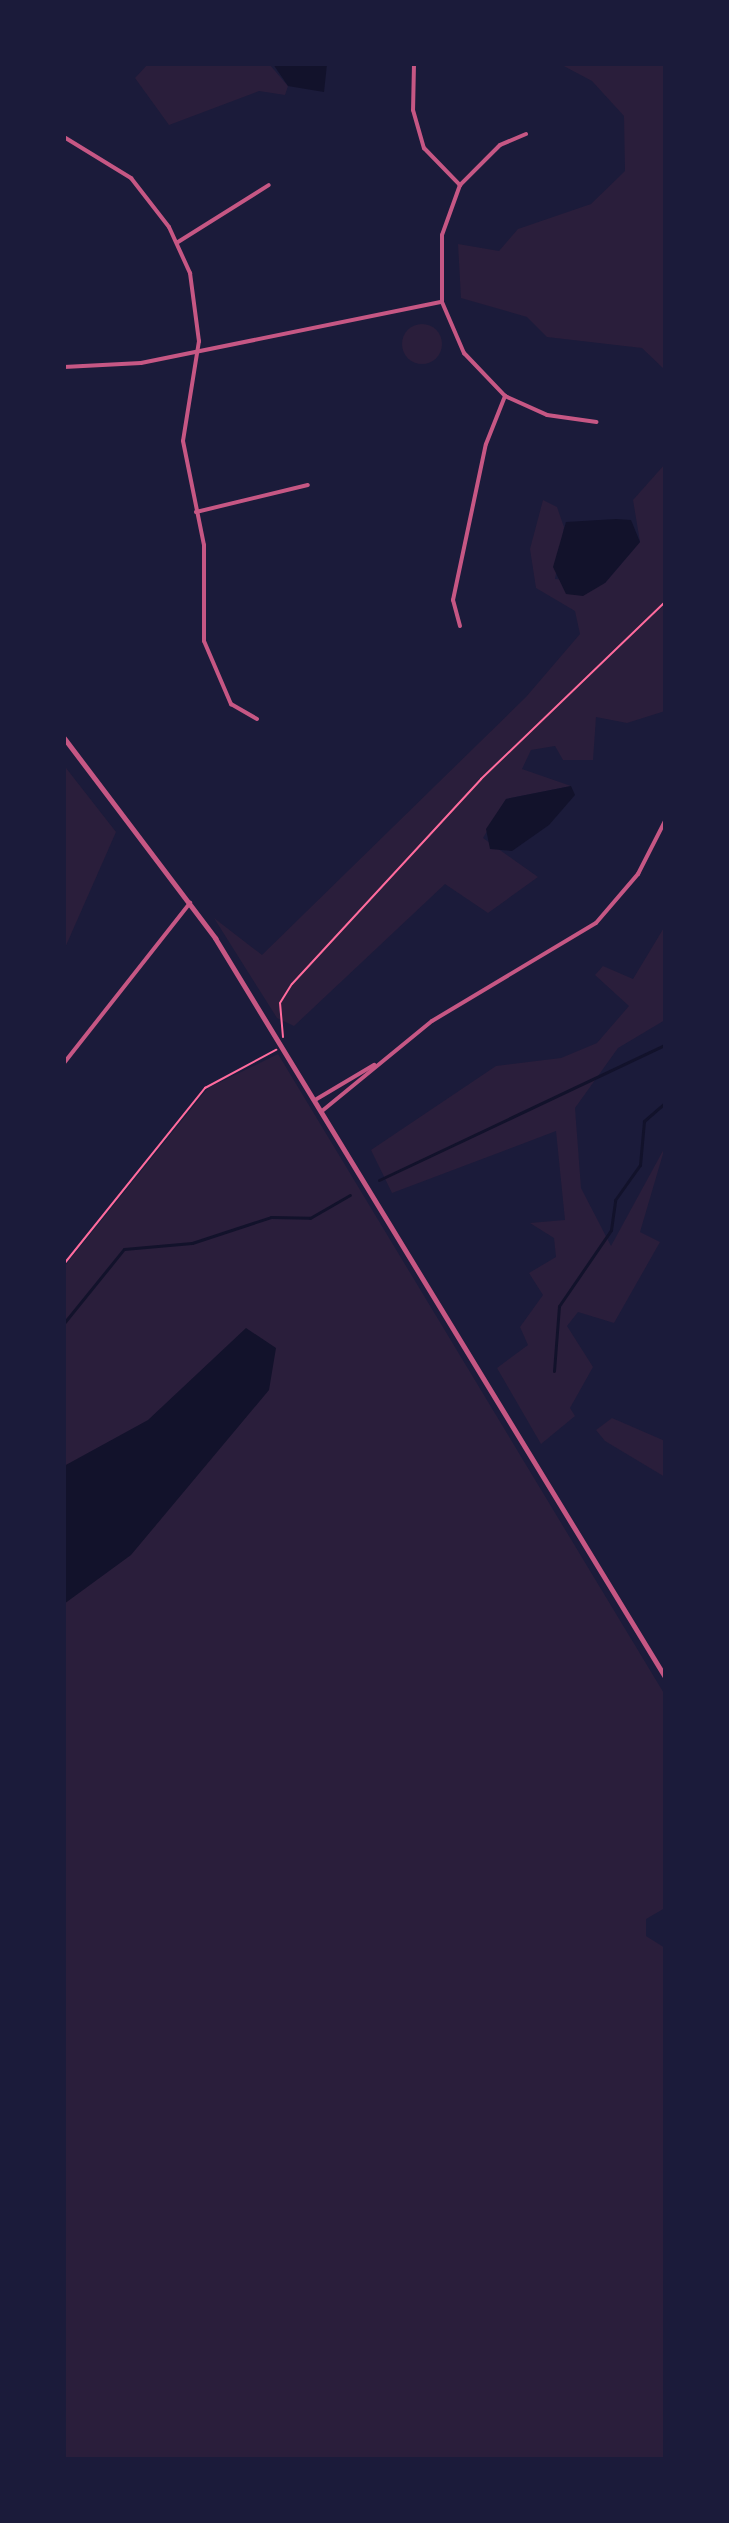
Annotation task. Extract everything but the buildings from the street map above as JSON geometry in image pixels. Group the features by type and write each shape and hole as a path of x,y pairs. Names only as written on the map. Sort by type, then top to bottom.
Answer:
{"street":[{"path":"414,64 413,110 424,148 460,185"},
{"path":"526,134 500,145 460,185 442,235 442,302 464,353 505,396 547,415 597,422"},
{"path":"64,137 127,175 178,242 197,306 198,351 183,441 196,512 208,660 231,704 257,719"},
{"path":"178,242 269,185"},
{"path":"64,367 118,367 442,302"},
{"path":"460,626 453,600 486,444 505,396"},
{"path":"196,512 308,485"},
{"path":"64,548 64,599"},
{"path":"64,738 190,903 322,1111 665,1677"},
{"path":"322,1111 432,1021 596,923 638,874 665,821"},
{"path":"64,1063 190,903"},
{"path":"315,1100 380,1062"}],"path":[{"path":"284,1034 280,1003 292,984 491,769 665,602"},
{"path":"64,1264 205,1088 276,1051"}],"shaded area":[{"path":"148,64 269,64 288,86 285,95 259,91 169,125 135,78"},
{"path":"273,64 327,64 324,92 288,86"},
{"path":"560,64 665,64 665,370 642,348 547,337 527,317 461,298 458,244 499,251 518,229 591,204 625,171 624,116 592,81"},
{"path":"422,324 436,330 442,344 436,358 422,364 408,358 402,344 408,330"},
{"path":"665,464 665,711 627,723 596,717 593,760 563,760 555,746 531,750 522,769 571,786 506,799 483,838 538,877 488,913 445,884 294,1026 277,1018 214,918 262,955 526,697 580,634 575,611 536,588 530,549 543,500 557,507 564,527 555,579 605,583 640,542 633,500"},
{"path":"631,520 640,542 605,583 583,596 566,594 553,567 566,522"},
{"path":"66,768 116,832 64,950 64,770"},
{"path":"571,786 575,795 549,825 512,851 490,849 486,829 506,799"},
{"path":"665,926 665,1020 618,1048 575,1108 581,1188 611,1246 665,1147 640,1232 660,1242 614,1323 578,1312 567,1326 593,1367 570,1408 575,1416 541,1444 497,1368 528,1345 520,1327 543,1295 529,1273 556,1257 554,1238 530,1223 565,1220 556,1131 392,1193 371,1150 496,1066 561,1058 597,1043 629,1006 595,975 603,966 633,979"},
{"path":"278,1054 665,1695 665,1908 646,1919 646,1936 665,1948 665,2459 64,2459 64,1267 208,1088"},
{"path":"246,1328 276,1348 269,1390 131,1555 64,1604 64,1466 148,1420"},
{"path":"612,1418 665,1441 665,1477 605,1441 596,1430"}],"waterway":[{"path":"379,1180 665,1045"},
{"path":"665,1081 665,1100"},
{"path":"554,1371 559,1306 611,1230 615,1200 640,1165 644,1121 665,1103"},
{"path":"64,1323 124,1249 192,1243 271,1217 310,1218 350,1195"}]}
